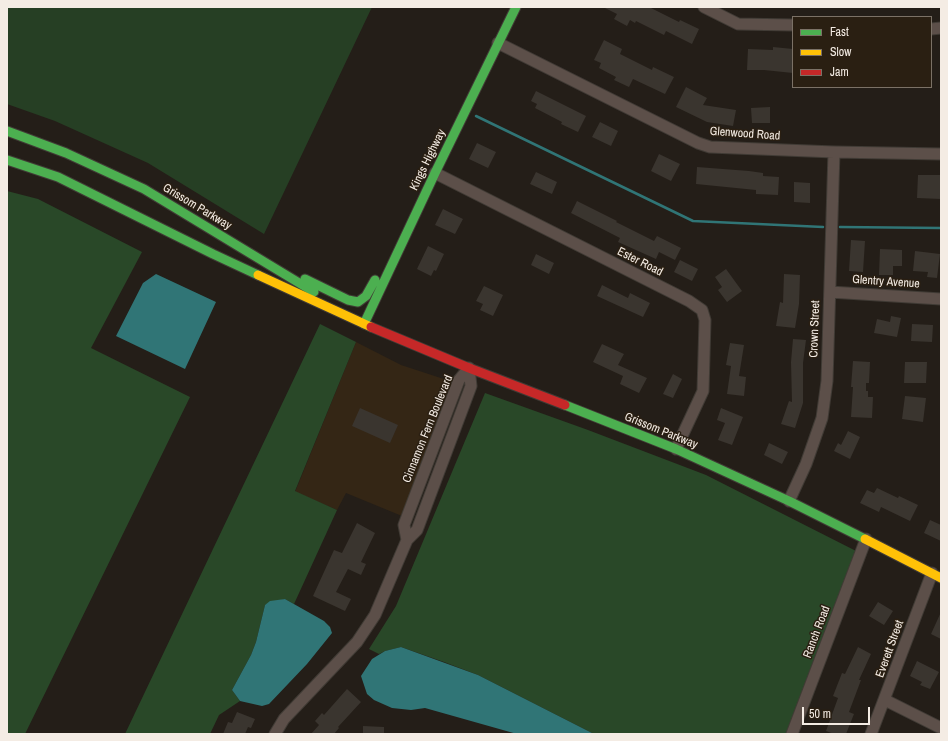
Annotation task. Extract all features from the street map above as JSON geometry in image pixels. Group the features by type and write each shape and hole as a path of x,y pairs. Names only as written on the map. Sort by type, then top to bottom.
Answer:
{"main road":[{"name":"Kings Highway","path":"364,324 435,172 516,7"},
{"name":"Grissom Parkway","path":"7,131 66,153 144,189 364,324"},
{"name":"Grissom Parkway","path":"7,160 58,177 213,254 364,324 468,368 676,449 789,501 936,576"},
{"path":"278,270 304,279 348,300 358,302 366,296 393,247 406,235"}],"street":[{"path":"704,7 738,24 792,25"},
{"name":"Glenwood Road","path":"498,43 698,143 717,147 834,152 941,154"},
{"name":"Crown Street","path":"789,501 806,464 822,418 827,381 834,152"},
{"name":"Ester Road","path":"435,172 689,301 702,310 705,320 703,391 676,449"},
{"name":"Glentry Avenue","path":"830,292 941,299"},
{"name":"Cinnamon Fern Boulevard","path":"275,734 284,719 358,642 375,616 407,540 404,525 459,380 468,368"},
{"name":"Ranch Road","path":"792,734 866,540"},
{"name":"Everett Street","path":"871,734 936,576"},
{"path":"885,700 941,728"}],"shaded area":[{"path":"356,342 401,365 453,382 402,516 346,493 337,510 295,492"}],"green space":[{"path":"7,7 372,7 264,234 148,163 55,121 7,104"},
{"path":"7,191 38,199 142,252 91,348 190,397 25,734 7,734"},
{"path":"320,324 356,342 295,491 337,510 294,604 285,599 265,605 256,642 251,655 232,690 240,701 219,715 210,734 125,734"},
{"path":"485,393 706,475 860,553 788,734 594,734 478,675 444,662 401,647 379,654 369,649 396,606"}],"water":[{"path":"156,274 216,302 185,369 116,336 143,283"},
{"path":"285,599 324,621 330,627 332,633 307,664 269,704 262,706 240,701 232,690 251,655 256,642 265,605 270,601"},
{"path":"401,647 478,675 594,734 517,734 425,708 411,710 392,708 374,700 367,694 361,676 372,659 385,651"}],"building":[{"path":"603,7 649,7 679,22 680,20 699,29 692,44 666,31 664,35 636,21 635,23 630,20 627,26 614,19 617,14"},
{"path":"604,40 622,49 620,54 652,70 653,67 674,77 665,94 633,79 629,87 614,80 616,77 599,68 601,63 594,60"},
{"path":"773,47 792,49 792,73 747,70 748,49 773,50"},
{"path":"686,87 707,98 703,105 736,110 733,126 707,122 676,107"},
{"path":"536,91 586,116 578,132 561,124 562,122 535,108 537,104 531,101"},
{"path":"770,107 770,123 752,123 751,108"},
{"path":"600,122 618,131 611,146 592,137"},
{"path":"477,143 496,152 488,168 469,159"},
{"path":"659,154 680,164 671,181 651,171"},
{"path":"697,167 749,171 763,173 763,176 779,177 778,195 756,194 756,190 696,184"},
{"path":"536,172 557,182 552,194 530,184"},
{"path":"918,175 941,175 941,199 917,198"},
{"path":"794,182 810,183 810,203 794,202"},
{"path":"577,201 654,241 657,236 681,248 675,260 659,252 656,259 618,242 620,238 571,213"},
{"path":"443,209 463,219 455,234 435,225"},
{"path":"851,240 865,241 863,272 849,271"},
{"path":"428,246 444,254 436,271 434,270 431,276 417,269"},
{"path":"880,249 902,250 902,266 893,266 893,275 879,275"},
{"path":"915,251 940,254 937,278 927,277 928,272 913,271"},
{"path":"536,254 554,263 549,274 531,265"},
{"path":"680,260 698,269 692,281 674,272"},
{"path":"726,269 742,291 727,302 718,290 722,287 715,277"},
{"path":"784,274 800,275 799,304 795,328 776,326 780,302 783,303"},
{"path":"602,285 628,298 630,293 650,303 643,317 597,296"},
{"path":"484,286 503,295 493,316 480,310 483,304 476,301"},
{"path":"891,316 901,318 897,337 874,333 877,319 890,322"},
{"path":"912,324 933,325 932,342 911,341"},
{"path":"793,339 806,340 803,363 803,403 795,428 781,424 789,401 792,402 791,362"},
{"path":"730,343 744,345 739,376 746,377 744,396 727,394 731,366 726,365"},
{"path":"602,344 624,354 618,365 647,378 639,393 620,384 623,376 593,362"},
{"path":"853,361 870,362 869,383 866,383 866,391 868,391 868,397 873,397 872,418 851,417"},
{"path":"905,362 927,362 926,383 904,383"},
{"path":"673,374 682,379 673,398 663,394"},
{"path":"905,396 926,398 923,422 902,419"},
{"path":"360,408 398,425 390,443 352,426"},
{"path":"721,408 743,417 732,445 718,440 725,423 717,420"},
{"path":"848,431 860,437 850,459 834,451 838,443 841,445"},
{"path":"769,443 788,452 782,464 764,455"},
{"path":"877,488 918,505 910,521 881,507 879,512 860,503 867,490 874,493"},
{"path":"930,520 941,525 941,541 924,533"},
{"path":"357,523 375,533 361,562 366,564 361,575 348,569 336,592 351,599 345,611 313,596 334,550 342,553"},
{"path":"878,602 893,611 884,625 869,616"},
{"path":"941,612 941,639 931,634"},
{"path":"858,647 871,654 859,680 861,680 849,712 854,714 846,734 834,734 826,731 838,698 833,696 842,673 845,674"},
{"path":"917,661 939,672 930,689 920,685 922,682 910,676"},
{"path":"347,689 361,702 338,727 339,728 334,734 311,734 319,725 315,721 322,713 324,715"},
{"path":"237,712 255,719 251,728 248,727 245,734 223,734 228,722 232,723"},
{"path":"363,726 384,727 384,734 363,734"}],"waterway":[{"path":"476,116 693,221 823,227"},
{"path":"840,227 941,228"}],"traffic: fast":[{"path":"364,324 435,173 516,7"},
{"path":"7,131 66,153 144,189 314,292"},
{"path":"7,160 58,177 258,275"},
{"path":"305,279 348,300 358,302 366,296 375,280"},
{"path":"565,405 676,449 789,501 865,539"}],"traffic: slow":[{"path":"258,275 371,327"},
{"path":"865,539 941,578"}],"traffic: jam":[{"path":"371,327 469,368 565,405"}]}
